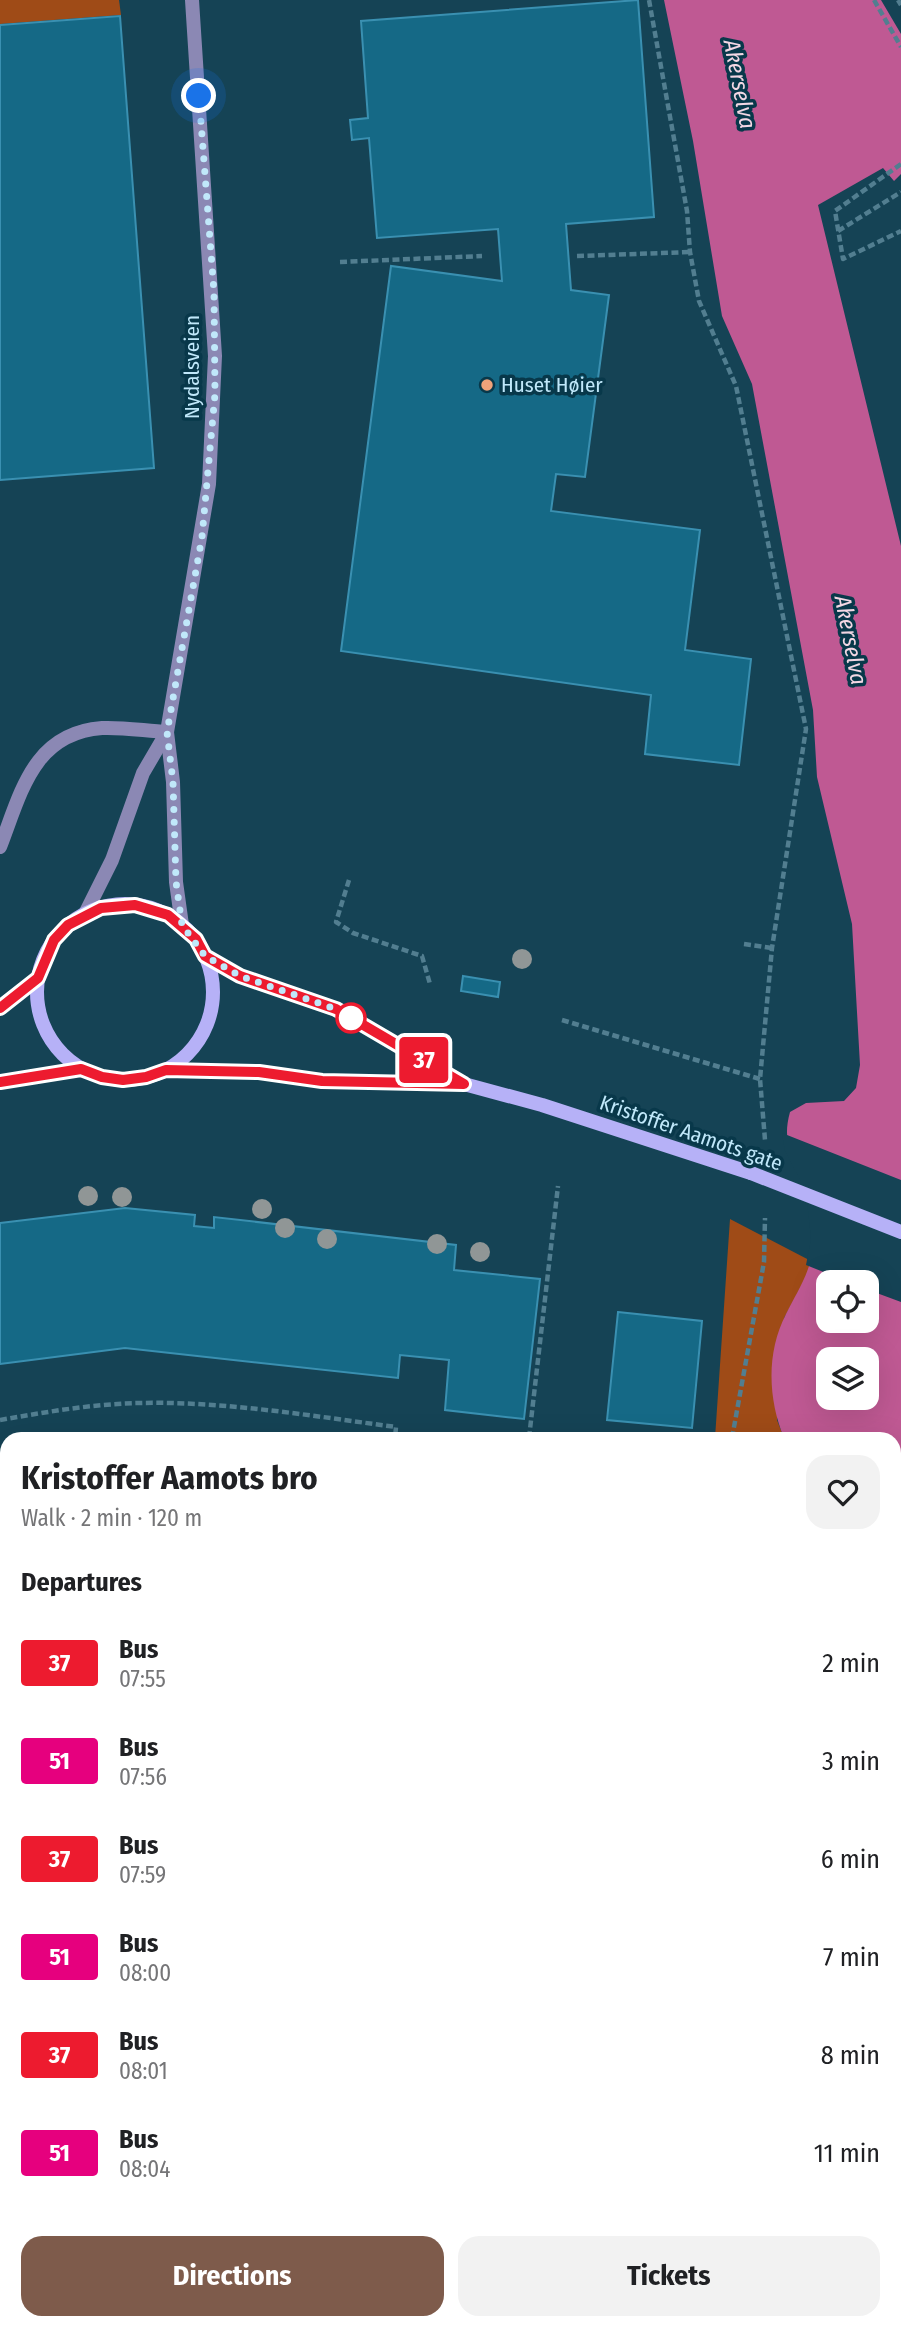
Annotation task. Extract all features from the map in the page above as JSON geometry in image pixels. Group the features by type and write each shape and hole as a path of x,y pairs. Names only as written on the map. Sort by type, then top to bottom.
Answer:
{"street":[{"name":"Nydalsveien","path":"182,925 176,882 173,782 167,732 202,537 214,412 214,292 192,0"},
{"path":"0,847 28,777 48,748 75,733 103,728 167,732"},
{"name":"Nydalsveien","path":"85,914 112,860 143,773 167,732"},
{"path":"118,904 135,905 168,915 182,925 205,956 212,982 211,1008 203,1032 187,1054 166,1070 146,1077 123,1080 102,1077 81,1069 66,1058 46,1030 39,1013 38,978 54,940 68,925 85,914 118,904"},
{"name":"Kristoffer Aamots gate","path":"205,956 240,976 336,1009 464,1084"},
{"path":"0,1007 38,978"},
{"path":"0,1082 81,1069"},
{"name":"Kristoffer Aamots gate","path":"166,1070 259,1072 322,1081 464,1084 542,1105 751,1173 901,1233"}],"path":[{"path":"649,0 687,211 690,251 699,301 736,386 806,729 772,948 760,1079 766,1144"},
{"path":"874,0 901,47"},
{"path":"898,0 901,5"},
{"path":"901,164 835,211 844,259 901,231"},
{"path":"838,231 901,192"},
{"path":"577,256 690,251"},
{"path":"340,262 482,256"},
{"path":"349,880 336,922 353,933 422,956 430,984"},
{"path":"744,944 772,948"},
{"path":"562,1020 760,1079"},
{"path":"530,1432 558,1186"},
{"path":"733,1432 764,1262 765,1210"},
{"path":"0,1420 79,1406 142,1403 271,1411 396,1427 396,1432"}],"shaded area":[{"path":"0,0 119,0 121,15 0,24"},
{"path":"730,1219 811,1261 808,1274 784,1318 777,1420 782,1432 715,1432"}],"water":[{"name":"Akerselva","path":"664,0 881,0 901,34 901,174 894,181 883,168 818,205 901,546 901,1432 782,1432 772,1392 775,1344 808,1269 814,1240 809,1192 787,1137 790,1112 806,1103 844,1101 856,1088 860,1065 852,924 817,777 813,710 752,384 722,316 693,141"}],"pier":[{"path":"782,1133 901,1180 901,1302 879,1294 879,1270 818,1270 806,1265 811,1239 806,1191 785,1151"}],"building":[{"name":"Huset Høier","path":"638,0 654,217 566,224 571,290 609,295 585,477 556,474 551,511 700,530 685,650 751,659 739,765 645,754 651,695 341,651 391,266 502,281 498,229 377,238 369,138 352,140 350,120 368,118 361,21"},
{"path":"120,16 154,468 0,480 0,25"},
{"path":"463,976 500,982 498,997 461,991"},
{"path":"125,1208 195,1215 194,1226 214,1228 214,1217 456,1245 454,1270 540,1279 524,1419 445,1410 449,1360 400,1355 398,1378 125,1348 0,1364 0,1223"},
{"path":"618,1312 702,1321 692,1428 607,1420"}],"bus line":[{"name":"37","path":"0,1008 38,978 44,958 54,940 68,925 101,908 118,904 135,905 168,915 196,939 205,956 240,976 336,1009 464,1084 322,1081 259,1072 166,1070 146,1077 123,1080 102,1077 81,1069 0,1082"}],"place":[{"name":"Huset Høier","path":"487,385"}],"route":[{"path":"199,96 214,292 215,394 209,484 202,537 167,732 173,782 176,882 182,925 196,939 205,956 240,976 336,1009 357,1021 351,1018"}]}
